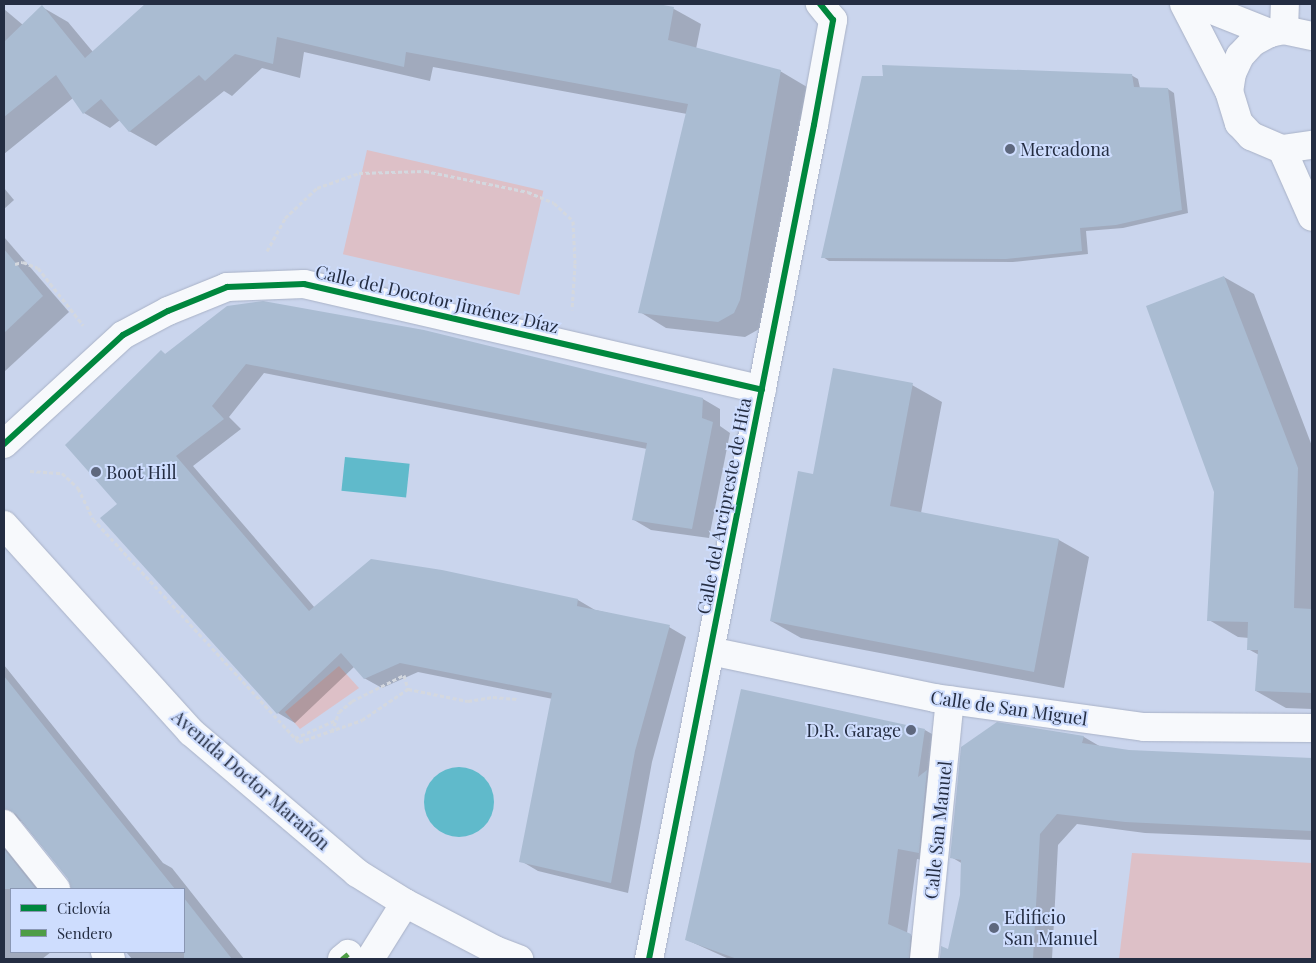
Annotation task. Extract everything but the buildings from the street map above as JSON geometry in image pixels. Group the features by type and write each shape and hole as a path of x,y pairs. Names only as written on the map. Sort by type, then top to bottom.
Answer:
{"street":[{"name":"Calle del Arcipreste de Hita","path":"649,959 762,390 832,20 820,4"},
{"path":"1184,4 1229,91 1240,123 1251,136 1282,149 1312,145"},
{"path":"1197,4 1277,32 1312,36"},
{"path":"1277,32 1285,4"},
{"path":"1229,91 1232,73 1240,56 1253,42 1277,32"},
{"path":"1282,149 1312,217"},
{"name":"Calle del Docotor Jiménez Díaz","path":"4,444 123,335 168,311 227,287 304,284 762,390"},
{"name":"Avenida Doctor Marañón","path":"4,525 191,732 357,873 404,902 495,950 519,959"},
{"name":"Calle de San Miguel","path":"710,651 950,700 1144,727 1312,728"},
{"name":"Calle San Manuel","path":"924,959 950,700"},
{"path":"4,824 55,888"},
{"path":"353,958 404,902"}],"path":[{"path":"266,255 271,238 285,218 317,188 359,172 426,171 528,192 554,203 573,221 575,264 572,312"},
{"path":"15,264 24,262 38,268 74,312"},
{"path":"30,471 62,473 78,488 93,519 299,742 362,720 408,689 468,701 494,697 517,699"},
{"path":"332,732 339,712 352,702 404,675 408,689"},
{"path":"295,738 336,720"}],"shaded area":[{"path":"367,150 543,191 519,295 343,254"},
{"path":"339,666 359,688 300,729 285,712"},
{"path":"1132,853 1312,863 1312,959 1119,959"}],"water":[{"path":"345,457 410,464 406,498 341,491"},
{"path":"466,767 479,773 488,782 492,788 494,802 492,816 484,827 473,835 452,837 445,835 434,827 426,816 424,795 426,788 434,777 445,769"}],"marked path":[{"path":"342,959 348,954"}],"cycle path":[{"path":"649,959 814,125 833,20 820,4"},
{"path":"4,444 123,335 168,311 227,287 304,284 762,390"}],"place":[{"name":"Mercadona","path":"1010,149"},
{"name":"Boot Hill","path":"96,472"},
{"name":"D.R. Garage","path":"911,730"},
{"name":"Edificio San Manuel","path":"994,928"}]}
